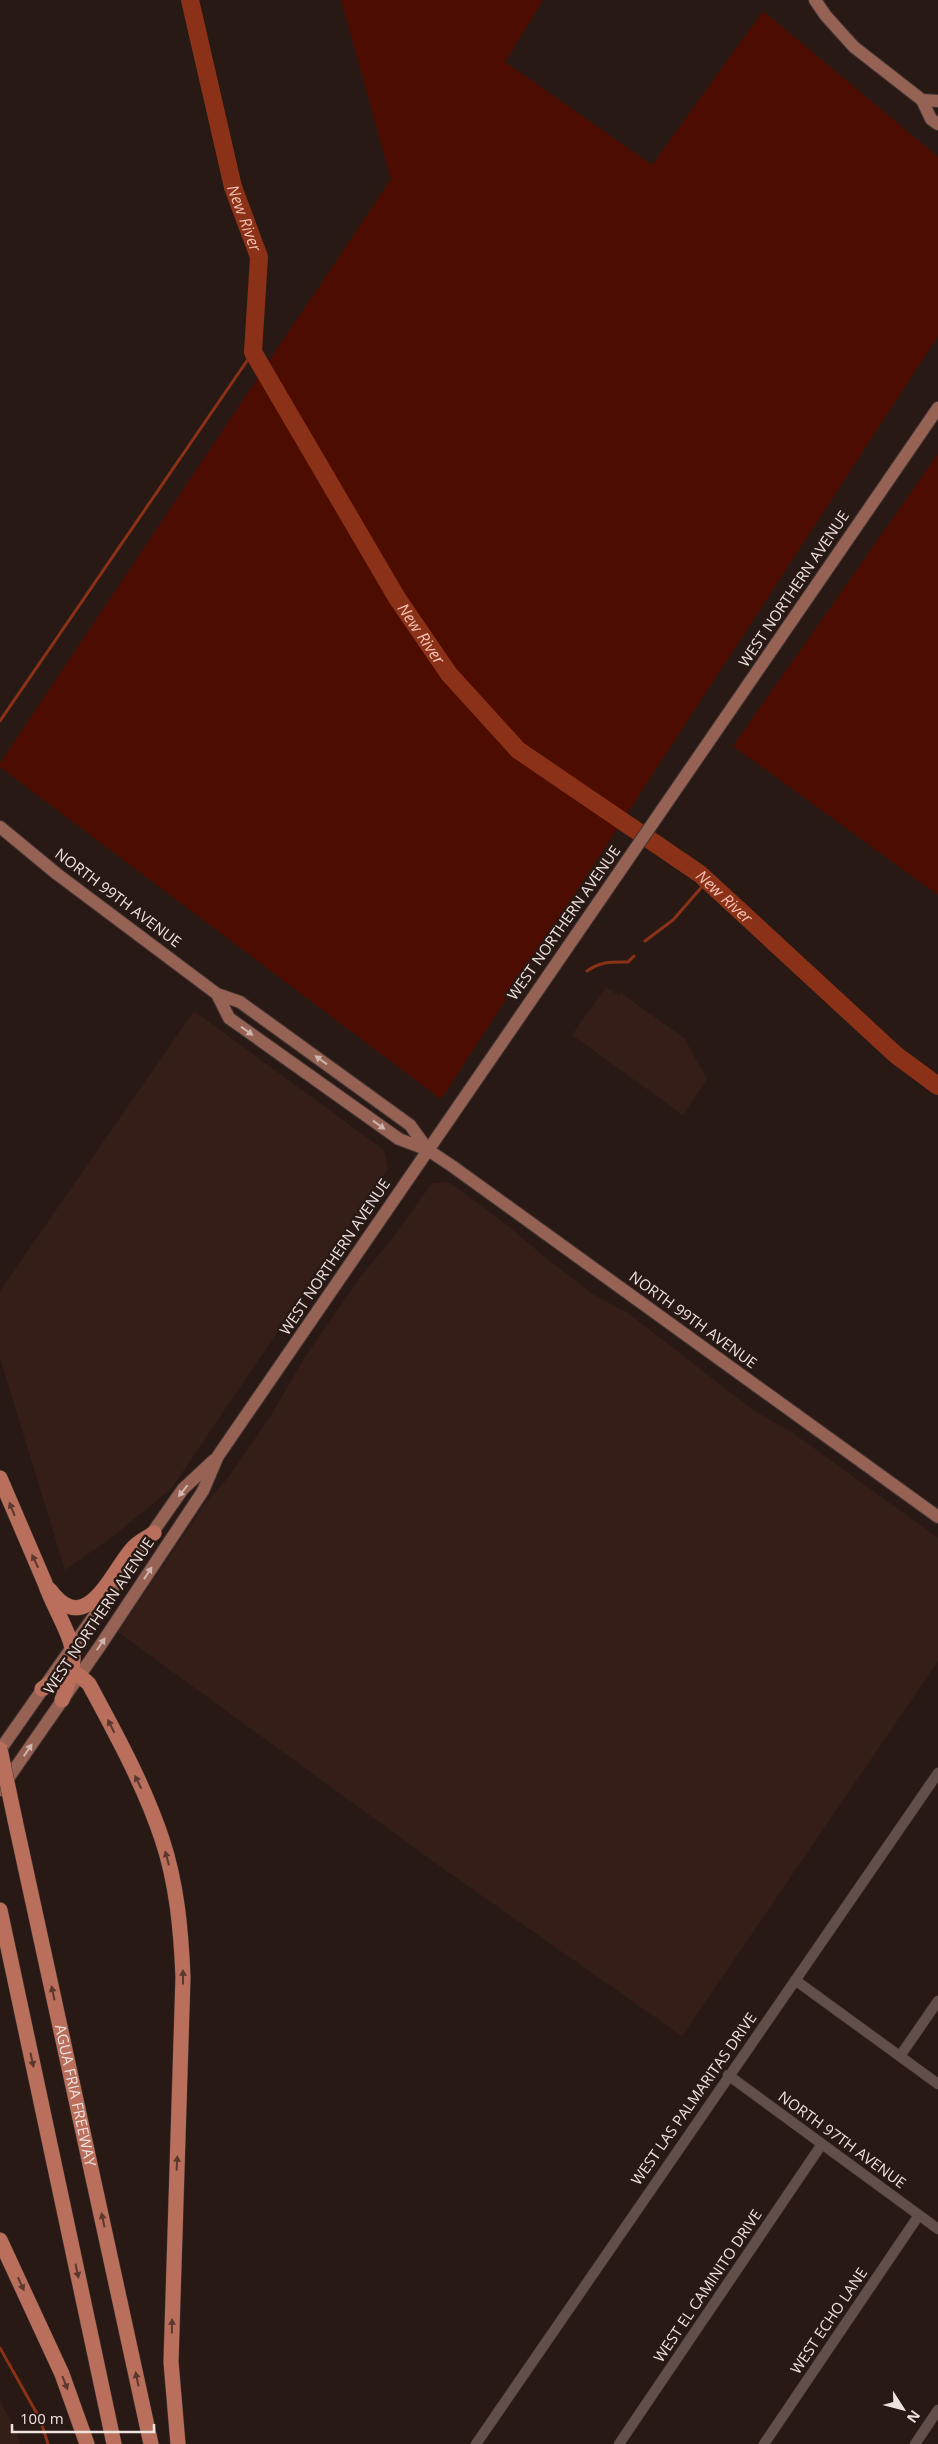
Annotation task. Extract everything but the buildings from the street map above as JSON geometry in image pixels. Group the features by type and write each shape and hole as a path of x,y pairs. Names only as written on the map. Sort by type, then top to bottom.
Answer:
{"highway":[{"path":"0,1478 45,1583 50,1600 72,1645 75,1675 62,1700"},
{"path":"45,1583 54,1595 66,1605 76,1608 87,1606 97,1597 133,1547 154,1533"},
{"path":"42,1689 57,1677 75,1675 89,1684 152,1811 169,1862 182,1930 183,1977 171,2362 178,2444"},
{"name":"AGUA FRIA FREEWAY","path":"0,1749 151,2444"},
{"path":"0,1910 114,2444"},
{"path":"0,2240 62,2374 87,2444"}],"main road":[{"path":"815,0 826,16 854,47 922,100 931,119 938,124"},
{"path":"922,100 938,101"},
{"name":"WEST NORTHERN AVENUE","path":"75,1675 202,1491 218,1456 938,408"},
{"name":"NORTH 99TH AVENUE","path":"0,827 58,874 217,994 240,1002 410,1125 428,1150"},
{"name":"NORTH 99TH AVENUE","path":"217,994 230,1018 398,1139 428,1150 938,1517"},
{"name":"WEST NORTHERN AVENUE","path":"0,1749 72,1645 154,1533 183,1489 218,1456"},
{"name":"WEST NORTHERN AVENUE","path":"0,1790 62,1700"}],"street":[{"name":"WEST LAS PALMARITAS DRIVE","path":"476,2444 728,2075 934,1788 938,1773"},
{"path":"795,1980 938,2084"},
{"path":"900,2056 938,2001"},
{"name":"NORTH 97TH AVENUE","path":"728,2075 938,2229"},
{"name":"WEST EL CAMINITO DRIVE","path":"619,2444 822,2144"},
{"name":"WEST ECHO LANE","path":"764,2444 919,2215"},
{"path":"914,2444 938,2410"}],"shaded area":[{"path":"341,0 543,0 505,62 652,165 763,11 938,157 938,336 441,1099 0,767 0,763 391,179"},
{"path":"938,454 938,895 733,746"},
{"path":"606,987 619,996 621,993 684,1038 707,1079 683,1115 572,1035"},
{"path":"194,1011 384,1150 388,1169 171,1489 112,1537 65,1570 0,1358 0,1291"},
{"path":"432,1183 450,1183 508,1226 594,1295 628,1313 753,1410 793,1433 938,1538 938,1661 682,2036 441,1867 118,1632 204,1505 227,1479 270,1417 305,1357 361,1276 392,1239"},
{"path":"0,2401 17,2433 20,2444 0,2444"}],"waterway":[{"name":"New River","path":"190,0 233,187 259,257 253,352 397,598 449,674 518,750 700,874 896,1055 938,1086"},
{"path":"0,721 253,352"},
{"path":"645,941 673,920 707,881"},
{"path":"587,971 602,964 628,962 634,956"},
{"path":"0,2348 40,2419 48,2444"}]}
